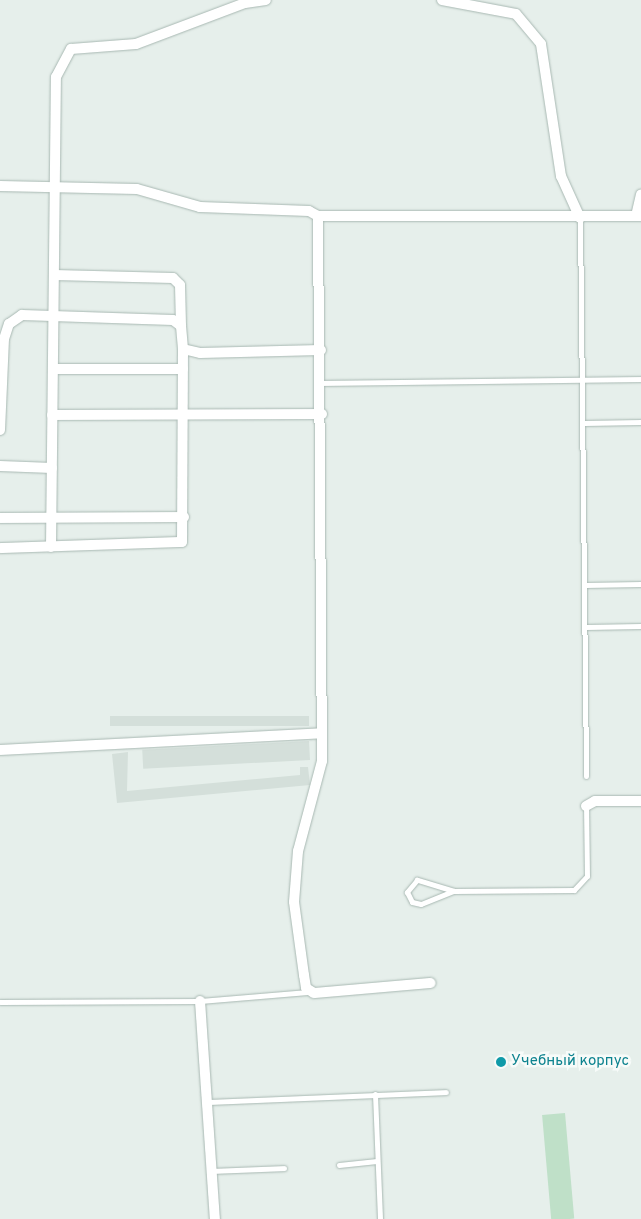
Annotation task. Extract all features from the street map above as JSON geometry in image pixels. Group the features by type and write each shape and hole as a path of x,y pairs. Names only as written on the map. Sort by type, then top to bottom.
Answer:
{"street":[{"path":"51,547 56,77 71,49 136,44 246,3 266,0"},
{"path":"442,0 516,14 541,44 560,176 580,218"},
{"path":"0,186 137,189 200,208 309,211 318,216 580,218 638,216 641,195"},
{"path":"318,216 322,414 322,733 319,780 298,851 294,902 309,992 432,983"},
{"path":"0,548 175,545 184,536 183,349 180,285 173,278 54,275"},
{"path":"0,430 9,324 22,316 173,320 181,326"},
{"path":"183,349 321,350"},
{"path":"53,369 183,368"},
{"path":"52,415 322,414"},
{"path":"0,466 52,468"},
{"path":"0,518 184,517"},
{"path":"0,750 322,733"},
{"path":"586,806 595,801 641,801"},
{"path":"200,1001 211,1102 215,1219"}],"lane":[{"path":"580,218 584,423 586,776"},
{"path":"321,383 641,379"},
{"path":"584,423 641,422"},
{"path":"585,585 641,584"},
{"path":"586,627 641,626"},
{"path":"454,891 421,904 412,902 408,892 417,880 454,891 574,890 587,876 586,806"},
{"path":"0,1002 200,1001 309,992"},
{"path":"211,1102 446,1092"},
{"path":"375,1094 380,1219"},
{"path":"339,1165 377,1161"},
{"path":"213,1171 284,1168"}],"shaded area":[{"path":"110,716 309,716 309,726 110,726"},
{"path":"309,741 310,760 143,769 142,750"},
{"path":"128,752 127,791 300,775 300,767 308,767 310,785 117,803 112,754"}],"green space":[{"path":"565,1113 574,1219 551,1219 542,1115"}],"place":[{"name":"Учебный корпус","path":"501,1062"}]}
